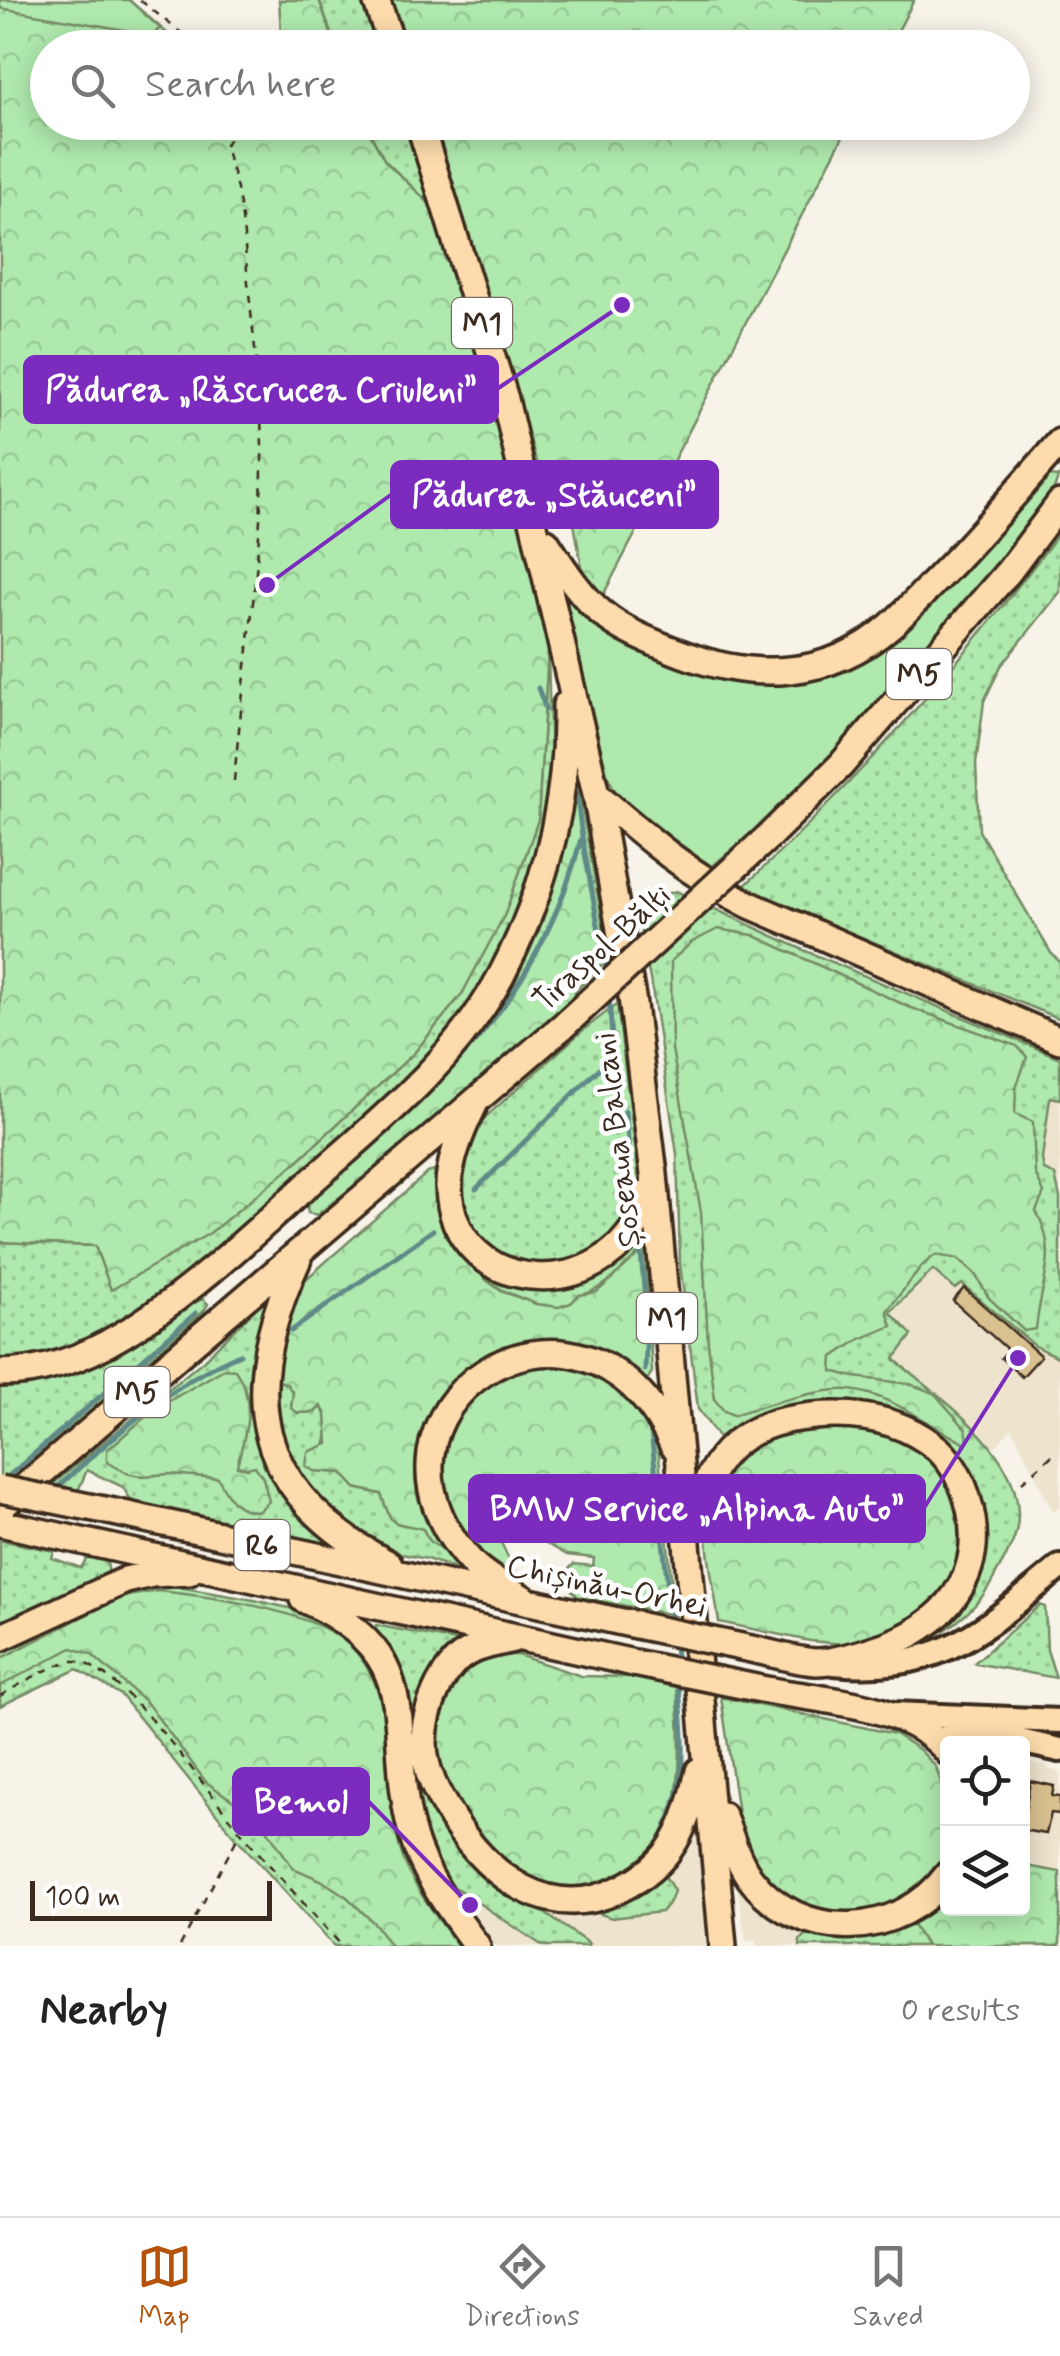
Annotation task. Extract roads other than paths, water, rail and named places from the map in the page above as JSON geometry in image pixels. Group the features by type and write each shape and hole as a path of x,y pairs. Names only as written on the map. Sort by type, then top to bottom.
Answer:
{"highway":[{"path":"376,0 387,30"},
{"name":"M1","path":"426,140 491,352 565,650"},
{"path":"535,526 582,597 638,638 733,670 762,673 812,667 864,646 888,628 963,553 1060,442"},
{"name":"Tiraspol-Bălți","path":"274,1274 564,1026 768,837 841,764 1009,571 1060,503"},
{"path":"0,1373 68,1361 111,1341 248,1238 415,1088 474,1018 500,978 528,921 548,861 564,778 565,650"},
{"name":"Șoseaua Balcani","path":"565,650 596,794 632,998 654,1174 704,1747"},
{"path":"596,794 674,862 704,882 750,906 1060,1040"},
{"path":"476,1100 454,1158 450,1197 460,1230 472,1246 497,1265 538,1276 564,1275 608,1257 638,1224 654,1174"},
{"path":"248,1238 274,1274"},
{"path":"302,1249 282,1293 266,1345 264,1399 275,1450 297,1495 318,1517 368,1553 416,1578"},
{"name":"M5","path":"0,1508 274,1274"},
{"path":"529,1602 477,1568 453,1539 435,1500 430,1465 437,1428 454,1398 469,1382 500,1362 538,1352 592,1361 618,1374 643,1395 663,1424 681,1462"},
{"path":"688,1562 701,1494 716,1463 739,1441 763,1428 810,1416 866,1416 914,1433 940,1450 961,1481 972,1515 976,1544 960,1588 938,1614 906,1637 864,1653 816,1662"},
{"name":"Chișinău-Orhei","path":"0,1489 816,1662"},
{"name":"R6","path":"0,1523 634,1663 885,1713"},
{"path":"0,1638 126,1580 152,1574 218,1571"},
{"path":"257,1579 349,1624 368,1640 383,1661 396,1688 407,1808 420,1860 477,1946"},
{"path":"520,1638 468,1652 454,1664 430,1708 424,1746 432,1781 448,1811 478,1854 514,1886 542,1897 584,1900 609,1894 648,1874 671,1848 690,1813 704,1747"},
{"path":"885,1713 926,1731 940,1744"},
{"name":"M1","path":"704,1747 723,1946"},
{"path":"708,1783 750,1878 772,1901 811,1922 858,1926 896,1916 926,1897 940,1882"}],"main road":[{"name":"Chișinău-Orhei","path":"816,1662 882,1666 942,1652 976,1634 1060,1567"},
{"path":"885,1713 1060,1721"},
{"path":"915,1716 1060,1750"}],"waterway":[{"path":"538,688 546,710"},
{"path":"575,782 607,974"},
{"path":"442,1077 489,1025 528,967 559,905 581,839"},
{"path":"476,1189 613,1055 609,995"},
{"path":"625,1111 634,1195"},
{"path":"291,1331 433,1230"},
{"path":"641,1252 647,1325 645,1370"},
{"path":"2,1482 196,1313"},
{"path":"52,1492 164,1397 240,1354"},
{"path":"651,1431 672,1624"},
{"path":"674,1640 677,1663"},
{"path":"664,1832 678,1793 683,1757 678,1679"}],"place":[{"name":"Pădurea „Răscrucea Criuleni”","path":"622,305"},
{"name":"Pădurea „Stăuceni”","path":"267,585"},
{"name":"BMW Service „Alpina Auto”","path":"1018,1358"},
{"name":"Bemol","path":"470,1905"}]}
